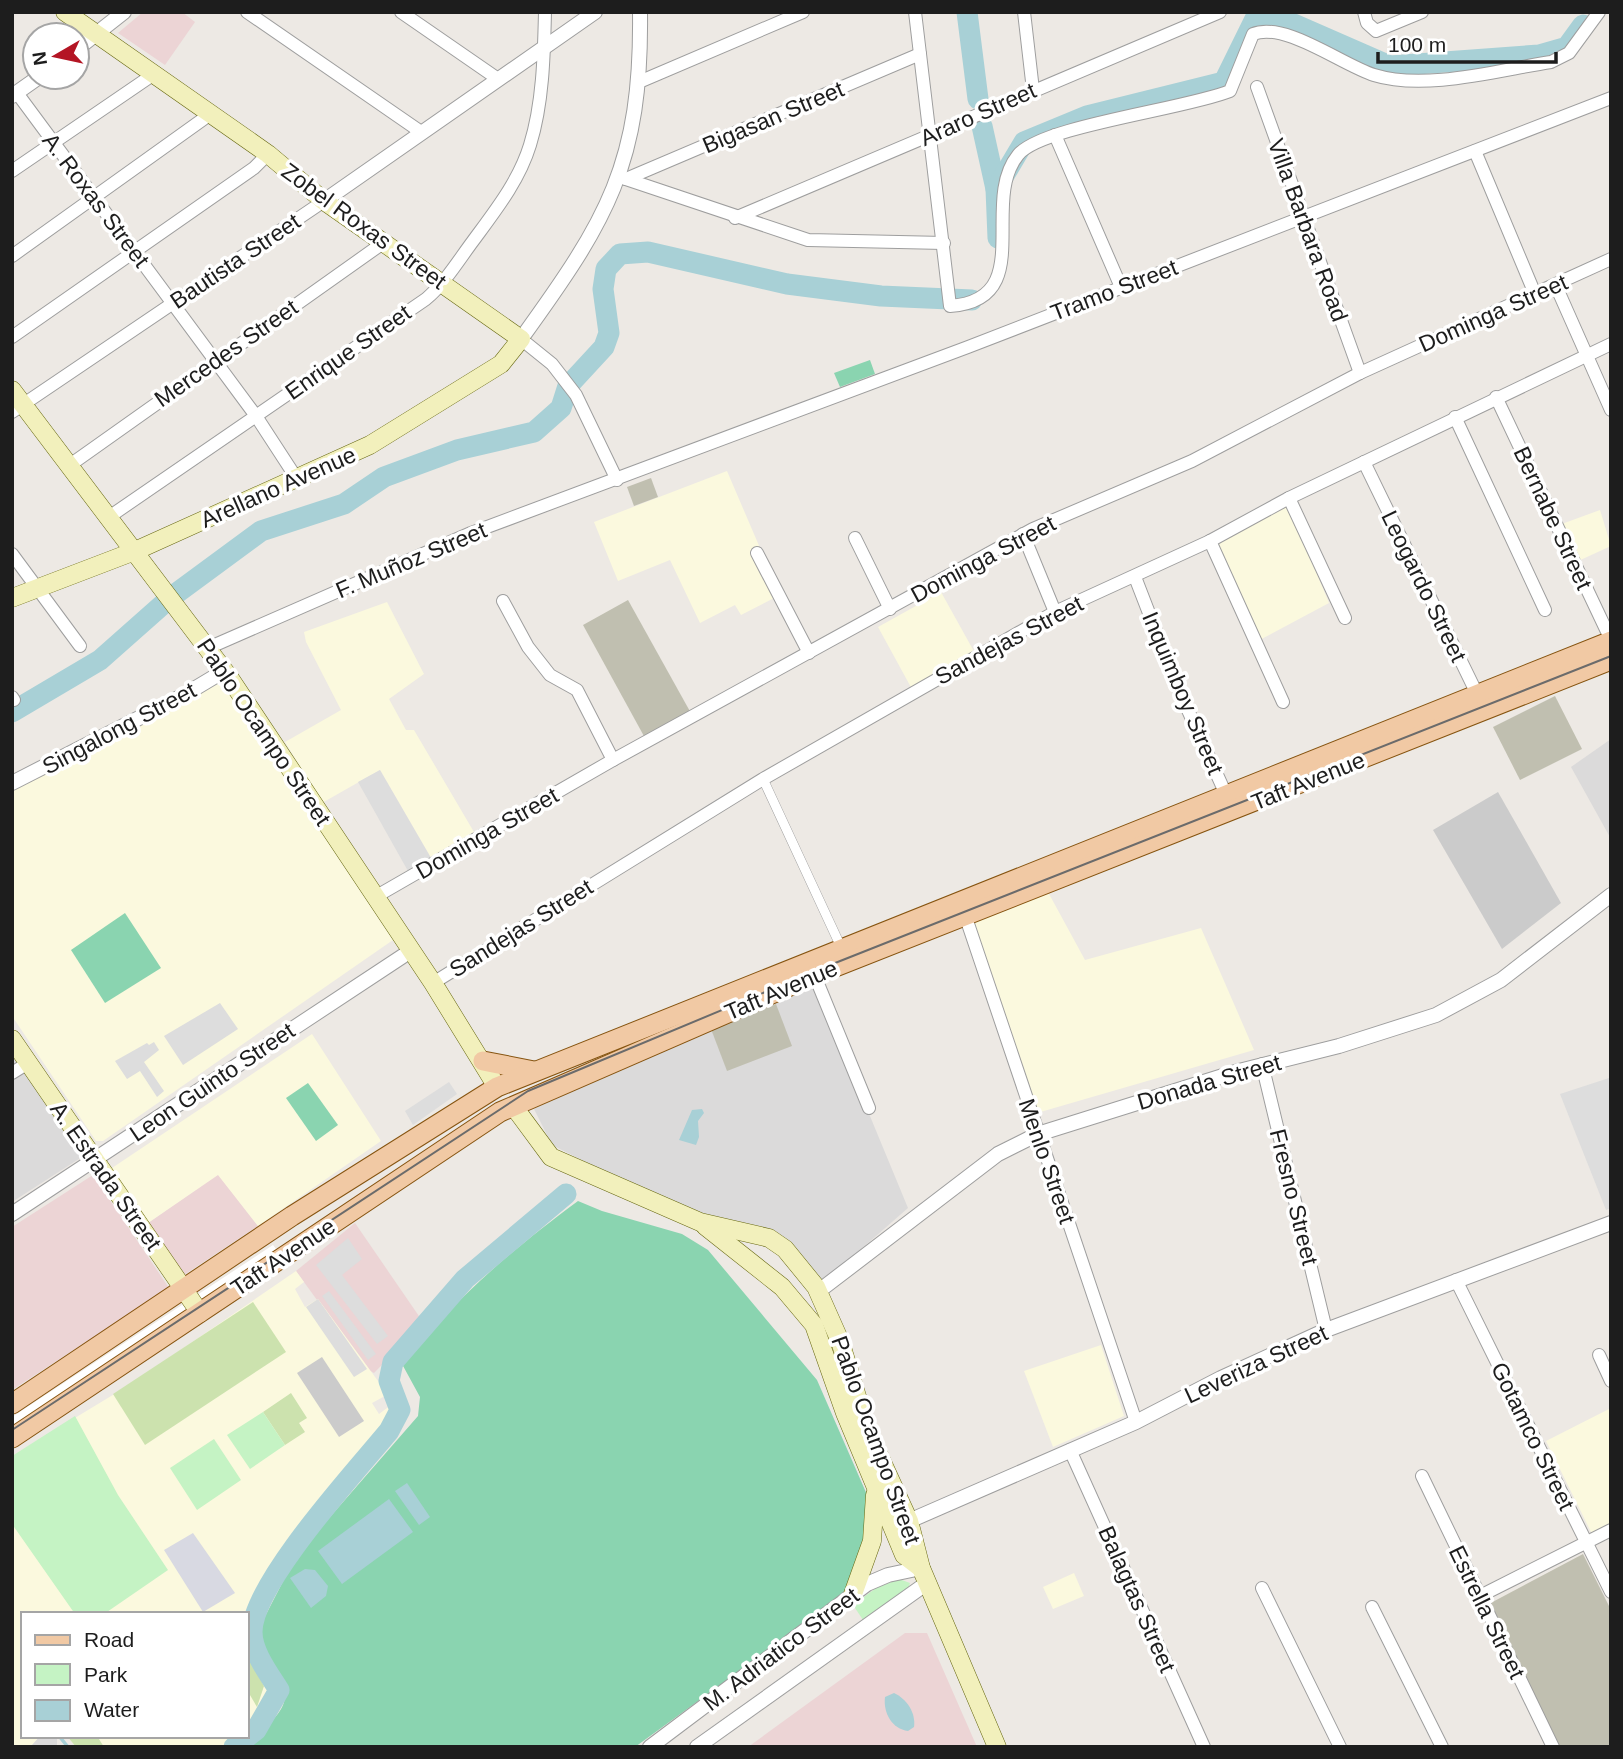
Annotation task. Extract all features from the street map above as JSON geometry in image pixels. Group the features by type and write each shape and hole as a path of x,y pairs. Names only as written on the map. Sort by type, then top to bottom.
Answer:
{"main road":[{"name":"Zobel Roxas Street","path":"65,12 268,154 324,201 521,339"},
{"name":"Arellano Avenue","path":"12,598 135,551 370,445 443,403 501,364 521,339"},
{"name":"Pablo Ocampo Street","path":"16,402 70,464 208,648 412,950 497,1087"},
{"name":"Taft Avenue","path":"1562,670 1611,640"},
{"name":"Taft Avenue","path":"12,1405 292,1216 497,1087 812,968 1562,670 1611,660"},
{"name":"Taft Avenue","path":"12,1438 499,1112 812,968 841,947 963,908"},
{"name":"A. Estrada Street","path":"12,1039 200,1313"},
{"path":"482,1061 520,1070 542,1071"},
{"name":"Pablo Ocampo Street","path":"514,1107 551,1157 700,1222 769,1238 785,1249 819,1291 867,1429 909,1521 924,1575 998,1747"},
{"name":"Pablo Ocampo Street","path":"700,1222 782,1287 814,1325 874,1485 904,1555 924,1575"},
{"path":"752,1263 769,1238"},
{"path":"814,1325 827,1311"},
{"path":"12,1405 29,1427"},
{"path":"853,1594 872,1541 874,1485"}],"street":[{"path":"91,38 124,12"},
{"path":"247,12 421,132"},
{"path":"401,12 498,79"},
{"name":"Enrique Street","path":"109,517 426,299 442,284 515,180 532,135 544,48 545,12"},
{"name":"Bautista Street","path":"16,402 324,201 594,12"},
{"path":"521,339 585,247 623,178 639,82 640,12"},
{"path":"639,82 803,12"},
{"path":"915,12 949,304 972,303 992,290 998,278 1005,176 1018,154 1055,135 1207,100 1230,91 1253,34 1261,31 1303,42 1367,73 1387,79 1423,81 1551,62 1569,53 1599,12"},
{"path":"1024,12 1033,90"},
{"name":"Araro Street","path":"735,218 1220,12"},
{"path":"1364,12 1367,23 1376,31 1422,12"},
{"name":"Bigasan Street","path":"623,178 920,54"},
{"path":"12,171 154,74"},
{"name":"Villa Barbara Road","path":"1256,87 1360,373"},
{"name":"A. Roxas Street","path":"15,95 54,143 256,415 297,479"},
{"name":"Tramo Street","path":"617,480 1611,98"},
{"path":"12,256 209,115"},
{"path":"1055,135 1121,287"},
{"path":"1475,151 1535,294"},
{"path":"12,337 254,168 268,154"},
{"path":"623,178 735,218 808,240 944,243"},
{"name":"Mercedes Street","path":"70,464 383,243"},
{"name":"Dominga Street","path":"375,897 613,760 1023,534 1192,461 1360,373 1611,259"},
{"path":"1556,286 1611,410"},
{"name":"Zobel Roxas Street","path":"521,339 552,364 576,395 617,480"},
{"name":"Sandejas Street","path":"433,983 763,779 1055,612 1210,541 1289,498 1455,416 1611,344"},
{"name":"Bernabe Street","path":"1496,397 1611,640"},
{"path":"1455,416 1545,610"},
{"name":"Leogardo Street","path":"1364,462 1477,703"},
{"name":"F. Muñoz Street","path":"208,648 471,533 617,480"},
{"path":"1289,498 1345,618"},
{"path":"1023,534 1055,612"},
{"path":"855,538 890,609"},
{"path":"1210,541 1283,702"},
{"path":"757,552 809,653"},
{"path":"12,554 80,646"},
{"name":"Inquimboy Street","path":"1135,577 1178,688 1229,802"},
{"path":"503,601 527,646 550,675 578,690 613,760"},
{"name":"Singalong Street","path":"12,783 184,695 224,671"},
{"path":"763,779 841,947"},
{"name":"Donada Street","path":"819,1291 998,1154 1038,1133 1262,1064 1401,1028 1471,999 1535,956 1611,895"},
{"name":"Menlo Street","path":"963,908 1136,1422"},
{"name":"Leon Guinto Street","path":"12,1213 412,950"},
{"path":"812,968 869,1108"},
{"path":"12,1073 28,1063"},
{"name":"Fresno Street","path":"1262,1064 1326,1330"},
{"name":"Leveriza Street","path":"909,1521 1136,1422 1221,1378 1326,1330 1611,1223"},
{"name":"Gotamco Street","path":"1456,1280 1611,1592"},
{"path":"1599,1355 1611,1381"},
{"name":"Balagtas Street","path":"1070,1450 1204,1747"},
{"name":"Estrella Street","path":"1422,1476 1553,1747"},
{"path":"1480,1597 1611,1530"},
{"name":"M. Adriatico Street","path":"650,1747 853,1594 878,1579 924,1575"},
{"name":"M. Adriatico Street","path":"697,1747 924,1575"},
{"path":"1262,1588 1340,1747"},
{"path":"1372,1607 1442,1747"}],"shaded area":[{"path":"143,12 182,12 195,22 165,65 118,33"},
{"path":"727,471 760,548 752,552 776,597 741,615 735,605 700,623 670,560 618,581 594,522"},
{"path":"651,478 658,497 634,506 627,487"},
{"path":"1289,506 1329,603 1254,643 1210,544"},
{"path":"1600,510 1611,546 1576,562 1559,525"},
{"path":"941,592 976,655 913,691 878,627"},
{"path":"628,600 692,715 645,738 583,625"},
{"path":"387,602 424,674 389,699 406,730 414,730 474,832 431,858 380,770 322,803 285,742 341,710 306,642 304,632"},
{"path":"222,682 393,940 103,1141 96,1141 12,1016 12,790"},
{"path":"1555,696 1582,749 1520,780 1493,727"},
{"path":"1611,739 1611,839 1571,767"},
{"path":"380,770 431,858 408,871 358,782"},
{"path":"1498,792 1561,903 1502,949 1433,830"},
{"path":"1048,892 1085,960 1201,928 1254,1050 1037,1113 973,921"},
{"path":"815,983 908,1208 820,1285 786,1247 701,1220 552,1145 534,1109 568,1087"},
{"path":"220,1003 238,1029 183,1065 164,1036"},
{"path":"776,1004 792,1046 727,1071 711,1029"},
{"path":"312,1034 381,1141 258,1226 218,1175 148,1223 112,1168"},
{"path":"154,1042 159,1050 144,1062 164,1091 157,1097 140,1071 127,1079 115,1061 147,1043 149,1045"},
{"path":"12,1047 85,1155 12,1202"},
{"path":"1609,1078 1611,1208 1606,1210 1560,1094"},
{"path":"449,1082 457,1094 413,1125 405,1111"},
{"path":"218,1174 258,1226 184,1275 148,1223"},
{"path":"93,1175 169,1288 12,1390 12,1227"},
{"path":"355,1223 423,1322 374,1373 367,1369 296,1271"},
{"path":"348,1238 362,1259 342,1275 388,1336 377,1344 316,1265"},
{"path":"296,1271 304,1282 295,1289 305,1307 318,1299 400,1411 392,1431 315,1521 321,1529 282,1558 249,1628 248,1643 248,1612 21,1612 21,1738 38,1738 30,1747 12,1747 12,1456 131,1384","holes":["385,1396 391,1405 379,1414 372,1403"]},
{"path":"329,1291 376,1354 368,1360 322,1296"},
{"path":"318,1299 367,1369 354,1377 306,1307"},
{"path":"1101,1345 1124,1416 1053,1447 1024,1371"},
{"path":"322,1357 364,1421 339,1437 297,1373"},
{"path":"1611,1408 1611,1525 1592,1534 1546,1441"},
{"path":"193,1533 235,1593 203,1612 164,1550"},
{"path":"1583,1554 1611,1610 1611,1747 1558,1747 1485,1606"},
{"path":"1074,1573 1084,1596 1053,1609 1043,1587"},
{"path":"905,1633 927,1633 977,1747 748,1747"},
{"path":"248,1643 273,1694 270,1710 248,1728"},
{"path":"38,1738 57,1738 57,1747 30,1747"},
{"path":"69,1738 235,1738 224,1747 76,1747"}],"green space":[{"path":"870,360 875,374 840,387 834,373"},
{"path":"125,913 161,968 105,1003 71,950"},
{"path":"308,1083 338,1125 316,1141 286,1098"},
{"path":"578,1201 602,1211 682,1234 708,1250 817,1380 868,1497 867,1524 851,1586 837,1600 635,1747 244,1747 276,1717 283,1706 285,1696 282,1686 255,1636 296,1556 418,1416 420,1397 402,1364 443,1317 485,1276"},
{"path":"253,1302 286,1352 145,1445 113,1394"},
{"path":"291,1393 307,1418 299,1423 305,1432 285,1445 263,1412"},
{"path":"263,1412 285,1445 250,1469 227,1435"},
{"path":"75,1416 118,1495 168,1570 107,1612 74,1612 12,1524 12,1456"},
{"path":"214,1439 241,1480 197,1510 170,1468"},
{"path":"899,1579 910,1583 908,1589 863,1620 853,1605 876,1588"},
{"path":"248,1656 264,1686 257,1707 248,1692"},
{"path":"69,1738 98,1738 104,1747 76,1747"}],"water":[{"path":"702,1109 704,1113 698,1121 699,1137 696,1145 679,1140 692,1110"},
{"path":"407,1483 430,1517 419,1525 395,1491"},
{"path":"389,1499 413,1532 342,1584 318,1551"},
{"path":"305,1569 315,1570 328,1586 326,1596 311,1608 290,1578"},
{"path":"894,1693 903,1699 912,1712 914,1727 908,1731 893,1724 887,1714 885,1697"}],"pier":[{"path":"273,1245 282,1257 12,1435 12,1417"}],"waterway":[{"path":"967,12 978,99"},
{"path":"998,238 996,189 1024,142 1087,116 1224,82 1256,17 1271,14 1390,66 1539,55 1567,47 1583,25"},
{"path":"982,126 996,189"},
{"path":"12,712 100,660 170,598 261,531 344,504 384,477 457,450 534,432 561,408 568,386 604,347 609,333 603,289 606,269 620,254 648,252 787,284 881,296 972,300"},
{"path":"248,1736 256,1730 279,1690 262,1662 253,1640 257,1611 269,1586 308,1528 389,1431 400,1410 389,1381 393,1362 465,1279 566,1194"},
{"path":"61,1738 68,1747"},
{"path":"234,1747 246,1738"}],"tram line":[{"path":"12,1430 528,1091 825,967 1611,656"}]}
